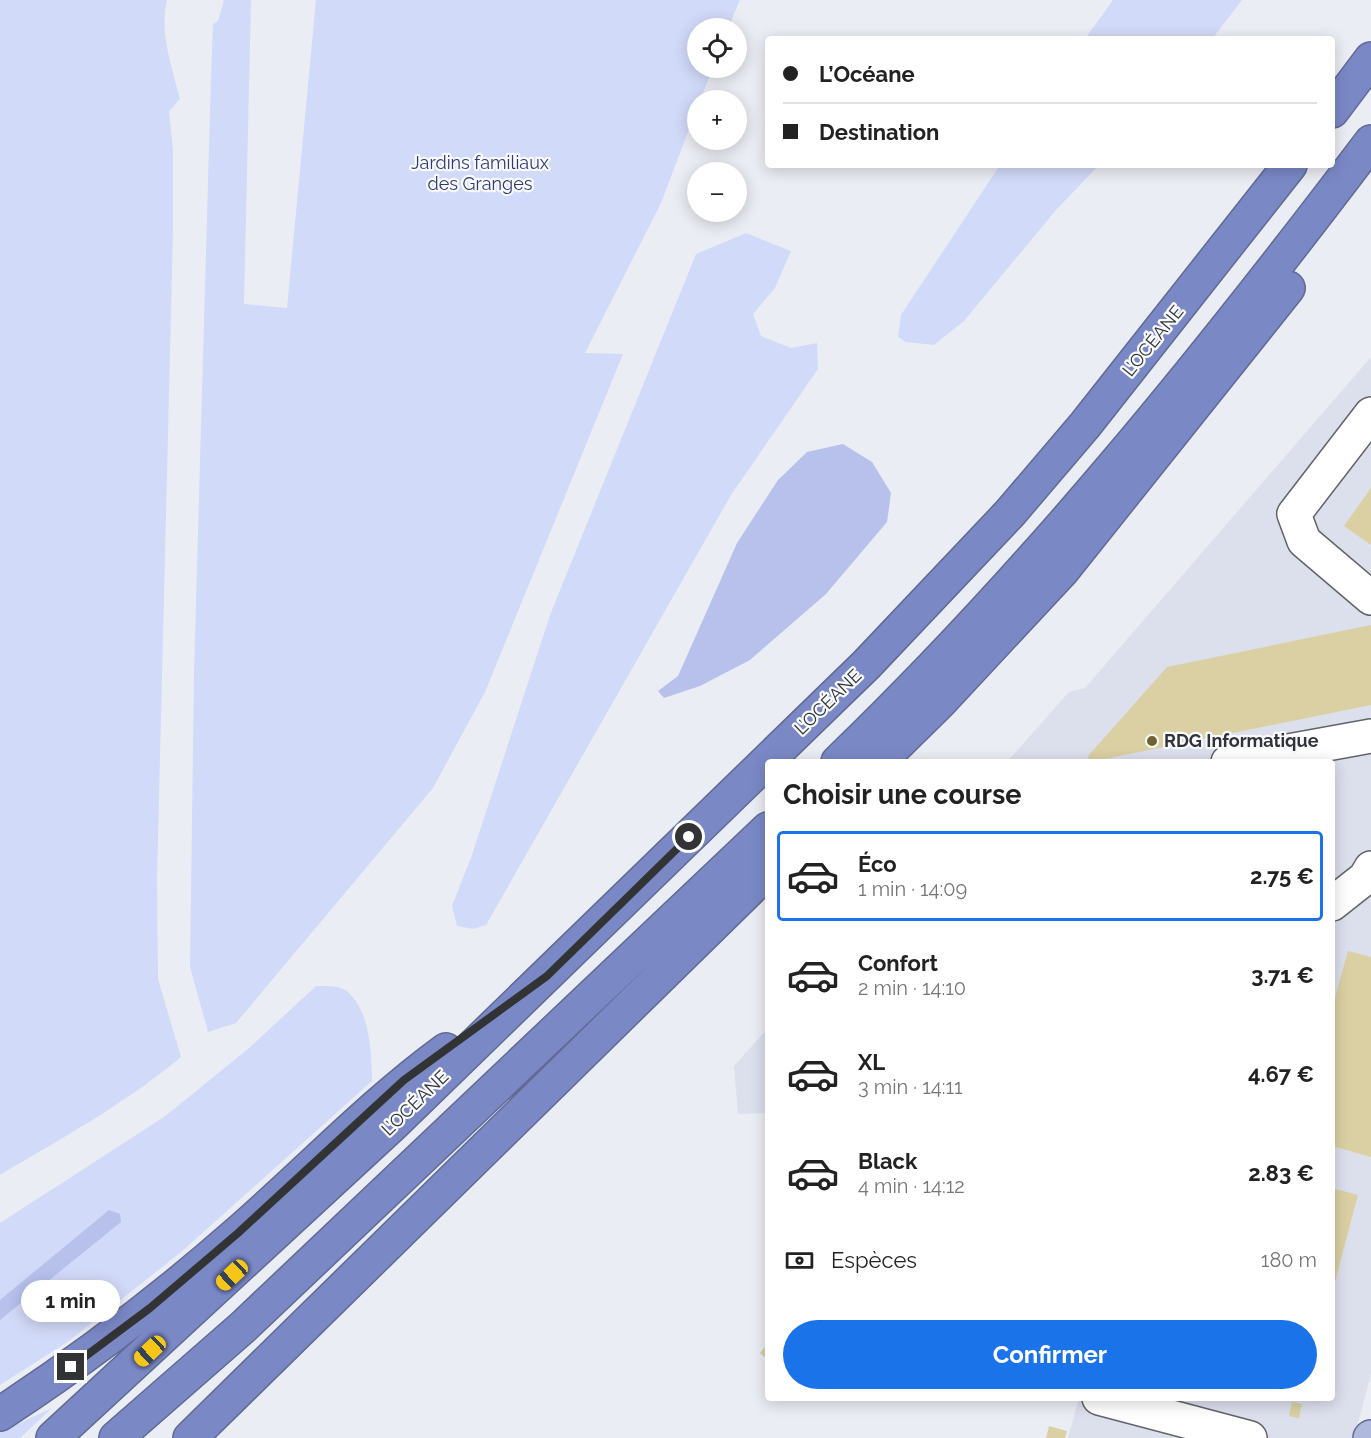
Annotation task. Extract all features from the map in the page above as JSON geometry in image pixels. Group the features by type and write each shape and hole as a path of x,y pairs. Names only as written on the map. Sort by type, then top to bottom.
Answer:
{"highway":[{"path":"1335,107 1371,59"},
{"path":"841,759 941,661 1057,533 1213,346 1371,142"},
{"name":"L’OCÉANE","path":"770,759 866,665 963,563 1085,425 1288,168"},
{"path":"882,759 939,703 1062,571 1209,390 1371,180"},
{"name":"L’OCÉANE","path":"53,1438 392,1126 765,763"},
{"path":"116,1438 243,1327 765,832"},
{"path":"190,1438 765,874"},
{"path":"0,1414 71,1367 150,1308 309,1169 404,1080 547,976"}],"street":[{"path":"1371,414 1294,514 1304,542 1371,598"},
{"path":"1244,759 1371,736"},
{"path":"1335,902 1365,878 1371,868"},
{"path":"1124,1401 1152,1405 1250,1438"}],"shaded area":[{"path":"1371,357 1371,1374 1354,1438 1068,1438 1078,1401 1335,1401 1335,759 1010,759 1069,692 1085,688"},
{"path":"843,444 872,462 891,493 887,522 826,594 750,660 700,686 664,698 658,691 678,676 737,543 778,480 807,452"},
{"path":"765,1031 765,1113 738,1114 734,1066"},
{"path":"109,1210 120,1214 121,1222 0,1320 0,1300"}],"green space":[{"path":"0,0 167,0 165,37 180,99 169,111 173,150 173,231 157,880 158,979 181,1057 116,1105 0,1175"},
{"name":"Jardins familiaux des Granges","path":"224,0 251,0 244,304 287,308 316,0 740,0 732,18 687,18 687,78 709,78 704,90 687,90 687,134 661,203 585,353 623,354 485,692 433,788 236,1023 208,1032 190,967 194,672 213,24 218,21"},
{"path":"1113,0 1242,0 1214,36 1087,36"},
{"path":"998,168 1096,168 1056,210 964,321 934,345 906,342 898,337 901,315"},
{"path":"746,233 791,251 775,288 753,314 761,336 791,348 817,343 818,369 731,495 486,925 473,929 457,926 452,906 472,855 550,615 696,254"},
{"path":"316,986 341,988 356,1001 368,1034 372,1081 180,1253 69,1341 0,1385 0,1223 164,1117 248,1049"},
{"path":"52,1408 20,1438 0,1438 0,1432"}],"building":[{"path":"1371,488 1371,545 1344,526"},
{"path":"1371,625 1371,705 1105,759 1089,759 1088,756 1167,667"},
{"path":"1348,951 1371,957 1371,1157 1335,1147 1335,997"},
{"path":"1335,1189 1358,1195 1335,1281"},
{"path":"765,1347 765,1357 760,1353"},
{"path":"1292,1402 1302,1404 1299,1418 1289,1416"},
{"path":"1049,1426 1067,1431 1065,1438 1046,1438"}],"place":[{"name":"RDG Informatique","path":"1152,741"}],"route":[{"path":"71,1367 150,1308 238,1233 404,1080 547,976 689,837"}]}
